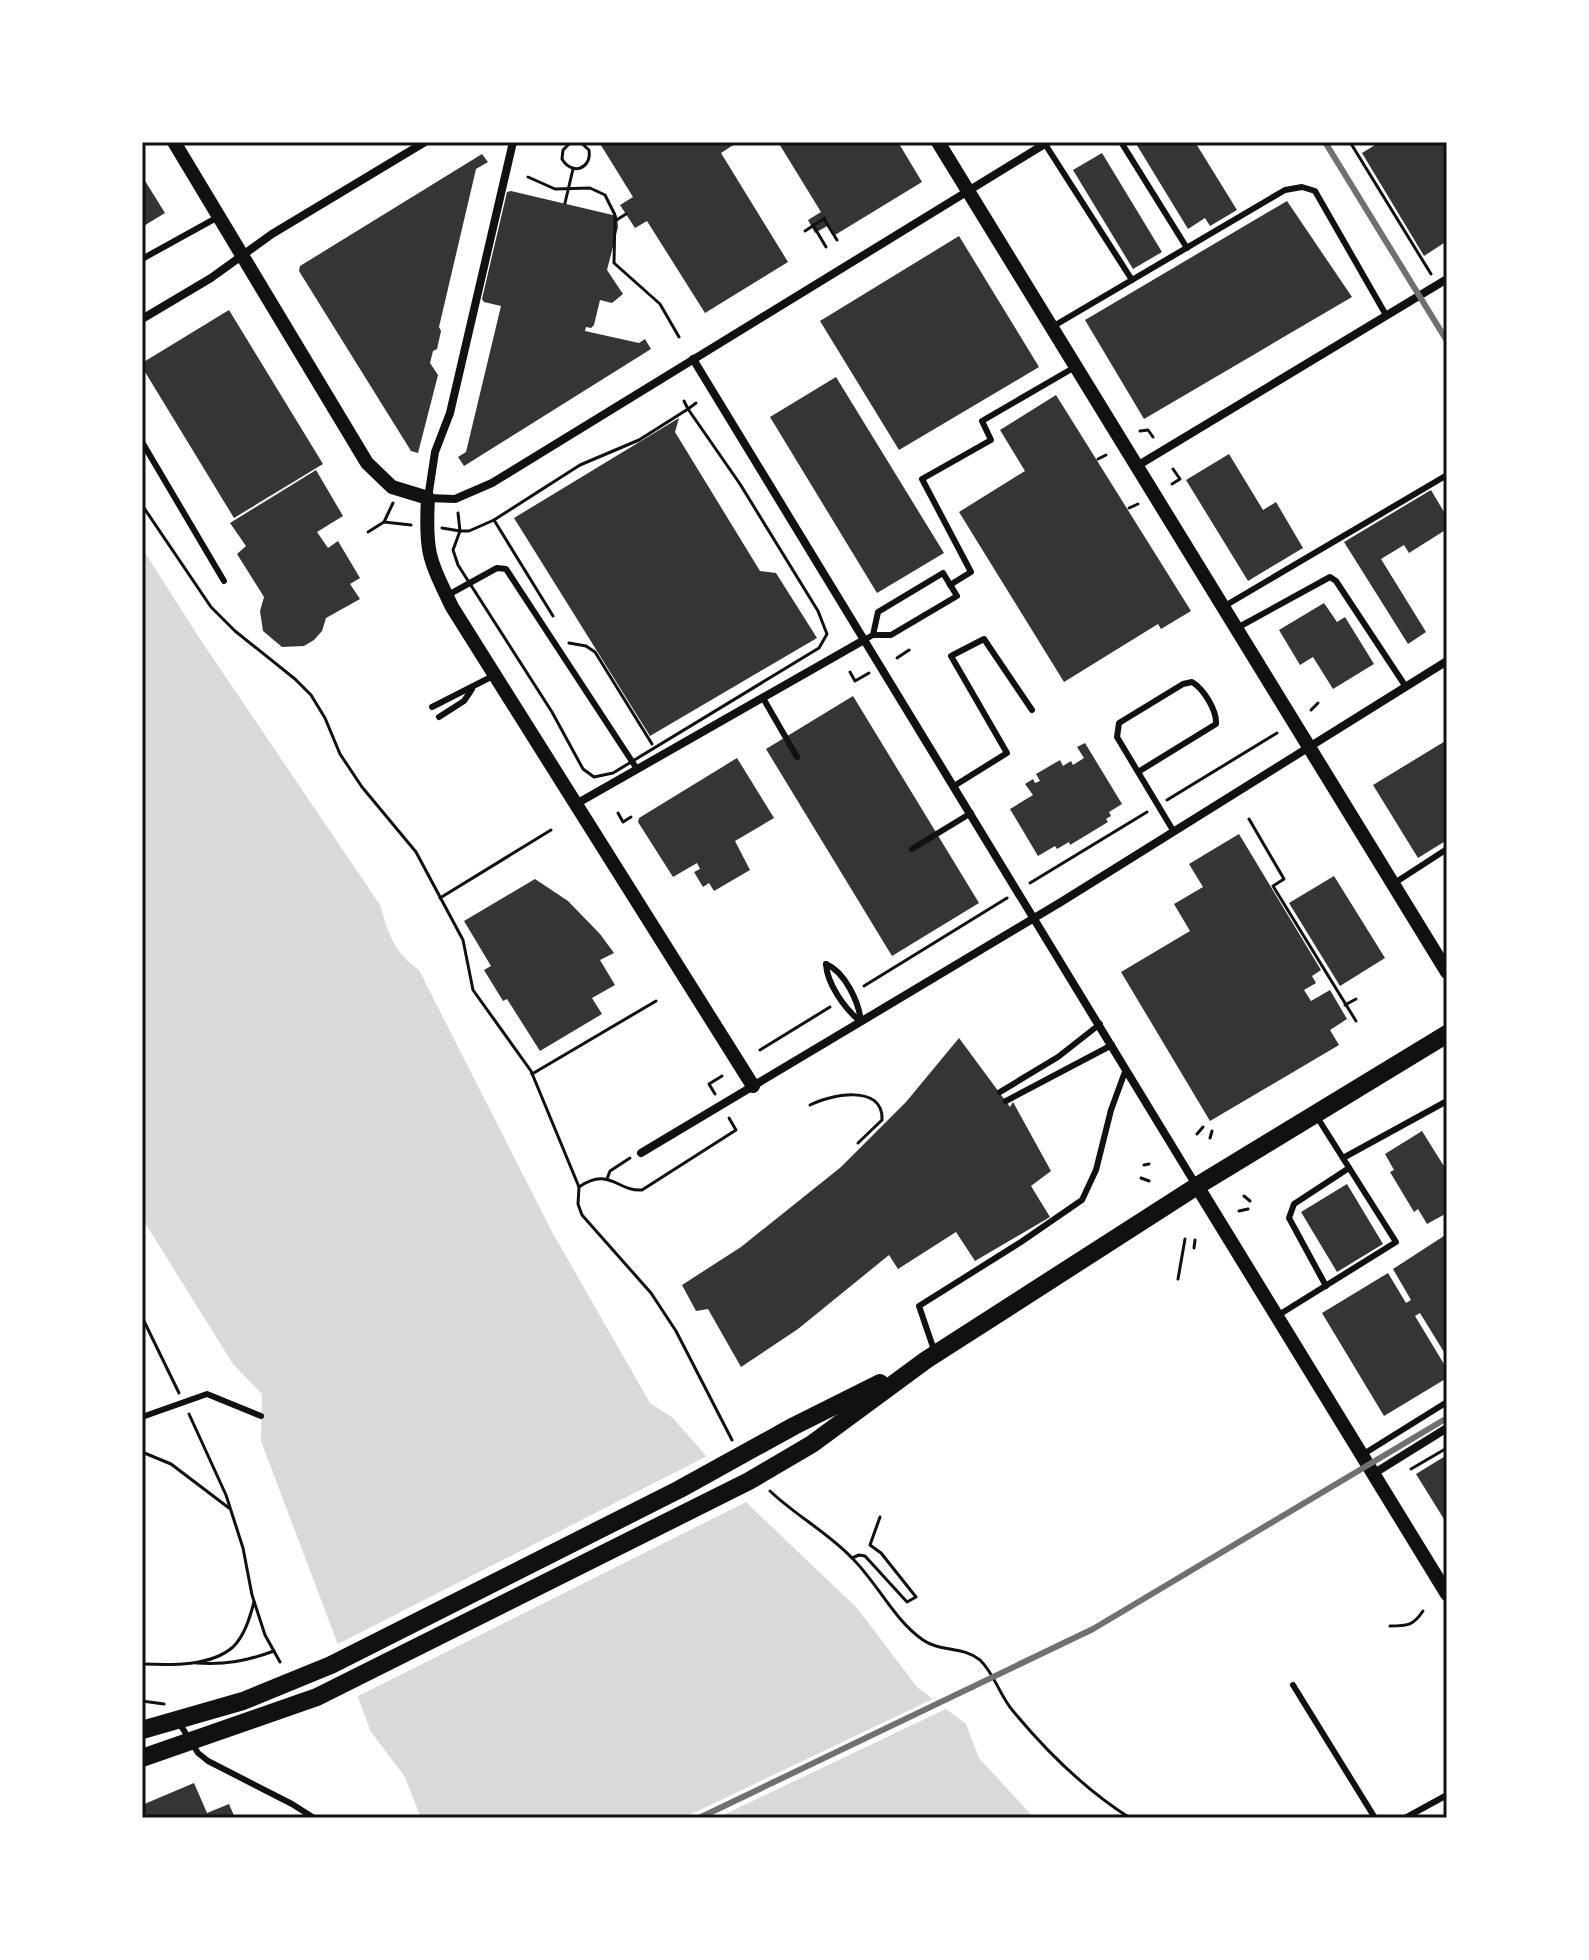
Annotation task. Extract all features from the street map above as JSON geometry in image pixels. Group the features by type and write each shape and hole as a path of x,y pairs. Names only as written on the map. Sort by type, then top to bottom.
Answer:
{"main road":[{"path":"144,1759 317,1697 749,1481 812,1444 930,1357 1197,1186 1447,1034"},
{"path":"142,1730 243,1701 331,1665 680,1489 794,1426 930,1357"}],"street":[{"path":"174,142 367,463 392,487 428,498 455,499 478,491 967,189 1047,143"},
{"path":"142,319 272,234 425,142"},
{"path":"513,142 453,399 435,452 428,498 428,553 447,596 753,1086"},
{"path":"938,142 1447,972"},
{"path":"1137,466 1447,279"},
{"path":"693,359 869,637 954,786 1447,1594"},
{"path":"576,804 634,766 763,698 869,637"},
{"path":"641,1153 1035,918 1447,661"},
{"path":"1373,1474 1447,1428"}],"lane":[{"path":"1121,142 1187,248"},
{"path":"1047,143 1132,280"},
{"path":"1051,328 1285,190 1302,187 1315,191 1386,315"},
{"path":"142,259 218,217"},
{"path":"950,585 971,572 922,479 991,440 982,421 1076,367"},
{"path":"142,442 224,581"},
{"path":"1223,607 1447,475"},
{"path":"447,596 497,568 506,569 634,766"},
{"path":"943,573 957,596 891,635 869,637 878,612 943,573"},
{"path":"1237,628 1330,577 1336,581 1406,687"},
{"path":"954,786 1007,753 951,656 984,639 1032,710"},
{"path":"432,707 496,674"},
{"path":"1138,772 1208,732 1216,724 1217,717 1199,686 1192,682 1183,684 1119,723 1117,737 1138,772 1174,832"},
{"path":"439,717 464,701 472,689"},
{"path":"763,698 797,757"},
{"path":"912,849 971,813"},
{"path":"1393,884 1447,849"},
{"path":"826,964 834,967 859,1007 861,1022 847,1011 826,973 826,964"},
{"path":"1000,1092 1058,1057 1100,1024"},
{"path":"1006,1101 1113,1045"},
{"path":"930,1357 919,1306 1082,1200 1093,1179 1111,1110 1126,1068"},
{"path":"1343,1158 1447,1101"},
{"path":"1277,1316 1396,1242 1315,1114"},
{"path":"1326,1286 1289,1218 1294,1204 1349,1168"},
{"path":"142,1417 207,1394 261,1416"},
{"path":"1362,1455 1447,1402"},
{"path":"1293,1685 1375,1818"},
{"path":"178,1721 198,1753 208,1761 314,1818"},
{"path":"1405,1818 1447,1795"}],"path":[{"path":"571,142 562,154 564,163 573,169 585,166 590,158 589,150 580,142"},
{"path":"1350,142 1431,274"},
{"path":"565,203 573,169"},
{"path":"528,177 555,189 599,190 610,201 615,221 614,263 653,297 679,337"},
{"path":"615,221 626,214"},
{"path":"805,231 825,219 837,240"},
{"path":"813,225 826,247"},
{"path":"672,322 675,317"},
{"path":"684,401 740,484 818,611 830,641"},
{"path":"442,528 469,531 494,520 580,465 639,440 696,403"},
{"path":"1140,431 1148,430 1153,437"},
{"path":"1098,459 1106,455"},
{"path":"1172,484 1180,479 1173,469"},
{"path":"368,532 384,522 393,503"},
{"path":"1129,508 1138,504"},
{"path":"142,505 211,607 311,695 325,718 340,754 362,787 416,852 463,940 473,990 532,1074 579,1187 578,1204 582,1215 659,1306 676,1331 738,1450"},
{"path":"458,513 460,531 453,550 469,583 552,712 583,769 594,777 634,766 654,748 819,648 827,634"},
{"path":"494,520 554,617"},
{"path":"384,522 411,525"},
{"path":"570,643 586,646 595,652 654,748"},
{"path":"897,658 909,650"},
{"path":"850,672 855,681 869,673"},
{"path":"1311,710 1318,703"},
{"path":"618,813 623,822 631,817"},
{"path":"1249,819 1284,879 1273,886 1356,1021"},
{"path":"440,898 551,830"},
{"path":"851,994 1007,898"},
{"path":"1345,1005 1356,999"},
{"path":"760,1050 841,1000"},
{"path":"532,1074 656,1001"},
{"path":"715,1094 709,1084 722,1076"},
{"path":"810,1105 822,1099 852,1095 876,1102 881,1108 882,1120 858,1143"},
{"path":"579,1187 594,1180 606,1179 642,1190 736,1130 729,1118"},
{"path":"1197,1134 1203,1127"},
{"path":"1210,1138 1212,1131"},
{"path":"606,1179 614,1168 641,1153"},
{"path":"1141,1178 1149,1181"},
{"path":"1244,1196 1250,1201"},
{"path":"1239,1211 1248,1209"},
{"path":"1178,1279 1185,1239"},
{"path":"1194,1248 1195,1240"},
{"path":"142,1317 206,1446 231,1509 265,1635 280,1662"},
{"path":"1411,1469 1447,1448"},
{"path":"142,1452 171,1464 231,1509"},
{"path":"763,1483 772,1494 852,1558 920,1638 937,1647 962,1651 978,1658 1005,1701 1051,1754 1096,1795 1130,1818"},
{"path":"852,1558 865,1556 907,1602 916,1597 881,1553 870,1545 880,1517"},
{"path":"142,1664 177,1665 215,1657 233,1647 246,1628 254,1602"},
{"path":"1390,1626 1414,1623 1423,1611"},
{"path":"190,1662 222,1665 248,1661 274,1651"},
{"path":"142,1701 167,1704"}],"shaded area":[{"path":"142,548 380,905 389,934 398,949 419,970 552,1232 650,1403 673,1418 749,1505 857,1608 917,1687 966,1724 979,1758 1034,1818 421,1818 405,1777 371,1732 261,1441 262,1394 233,1364 142,1218"}],"pier":[{"path":"711,1454 750,1500 354,1698 334,1646"},
{"path":"937,1697 950,1707 717,1818 683,1818"}],"building":[{"path":"599,142 738,142 721,153 788,262 705,313 647,221 635,228 620,205 633,197"},
{"path":"778,142 898,142 922,182 835,235 829,225 815,233 808,220 821,212"},
{"path":"1135,142 1195,142 1237,210 1210,226 1205,218 1188,229"},
{"path":"1380,142 1447,142 1447,241 1424,256 1362,153"},
{"path":"1102,153 1162,252 1133,269 1073,170"},
{"path":"482,154 488,162 476,169 439,327 437,349 433,351 430,363 438,375 418,453 411,451 299,271 300,266"},
{"path":"142,176 165,213 142,227"},
{"path":"507,192 617,216 618,227 607,270 623,294 612,303 600,300 594,325 586,327 585,331 639,343 645,339 651,349 464,466 458,457 466,452 501,306 482,299"},
{"path":"1287,201 1352,297 1144,419 1085,320"},
{"path":"959,236 1039,367 899,450 820,321"},
{"path":"229,310 323,464 234,518 142,367 142,363"},
{"path":"836,377 944,553 877,593 770,417"},
{"path":"1056,395 1191,611 1161,629 1158,624 1064,682 959,512 1025,471 1000,430"},
{"path":"679,418 675,432 760,571 776,573 817,638 650,736 514,518"},
{"path":"1229,454 1263,510 1276,502 1303,548 1248,581 1186,480"},
{"path":"316,470 343,516 317,532 328,548 338,541 360,578 350,584 360,599 326,618 322,631 314,640 304,646 282,647 263,631 260,611 264,597 237,554 246,546 230,523"},
{"path":"1431,490 1447,517 1447,529 1409,553 1404,545 1381,559 1426,632 1408,644 1344,542"},
{"path":"1324,603 1337,622 1345,617 1374,664 1333,689 1313,657 1300,665 1279,630"},
{"path":"853,696 979,903 892,956 766,749"},
{"path":"1447,740 1447,840 1418,858 1373,785"},
{"path":"1085,743 1122,804 1109,812 1108,822 1070,845 1069,842 1057,849 1055,846 1038,856 1010,809 1033,795 1025,784 1033,779 1035,783 1040,781 1036,774 1060,760 1063,766 1071,761 1073,765 1084,758 1077,747"},
{"path":"737,758 774,818 735,841 750,870 714,891 709,883 703,887 694,872 700,869 697,863 673,877 638,822 639,818"},
{"path":"1239,834 1321,970 1312,976 1316,983 1304,990 1311,1001 1330,990 1347,1019 1330,1030 1339,1045 1210,1121 1121,972 1190,931 1174,904 1203,887 1189,864"},
{"path":"1334,876 1385,958 1340,986 1289,903"},
{"path":"535,879 568,901 600,934 614,953 600,960 615,985 592,998 602,1014 540,1051 507,999 503,1001 484,970 491,966 464,921"},
{"path":"959,1038 1010,1107 1013,1102 1051,1171 1031,1186 1050,1217 975,1261 956,1232 898,1269 889,1255 798,1329 741,1367 708,1309 696,1311 682,1285 741,1247 841,1167 906,1102"},
{"path":"1422,1131 1447,1171 1447,1213 1427,1224 1418,1209 1414,1212 1390,1172 1394,1170 1385,1154"},
{"path":"1347,1184 1383,1244 1337,1272 1301,1212"},
{"path":"1447,1234 1447,1357 1420,1313 1415,1316 1447,1369 1447,1378 1384,1416 1322,1313 1388,1273 1406,1303 1411,1300 1393,1269"},
{"path":"1447,1455 1447,1524 1416,1474"},
{"path":"194,1783 207,1813 229,1804 235,1818 142,1818 142,1805"}],"railway":[{"path":"1325,142 1447,341"},
{"path":"699,1818 1093,1629 1447,1418"}]}
